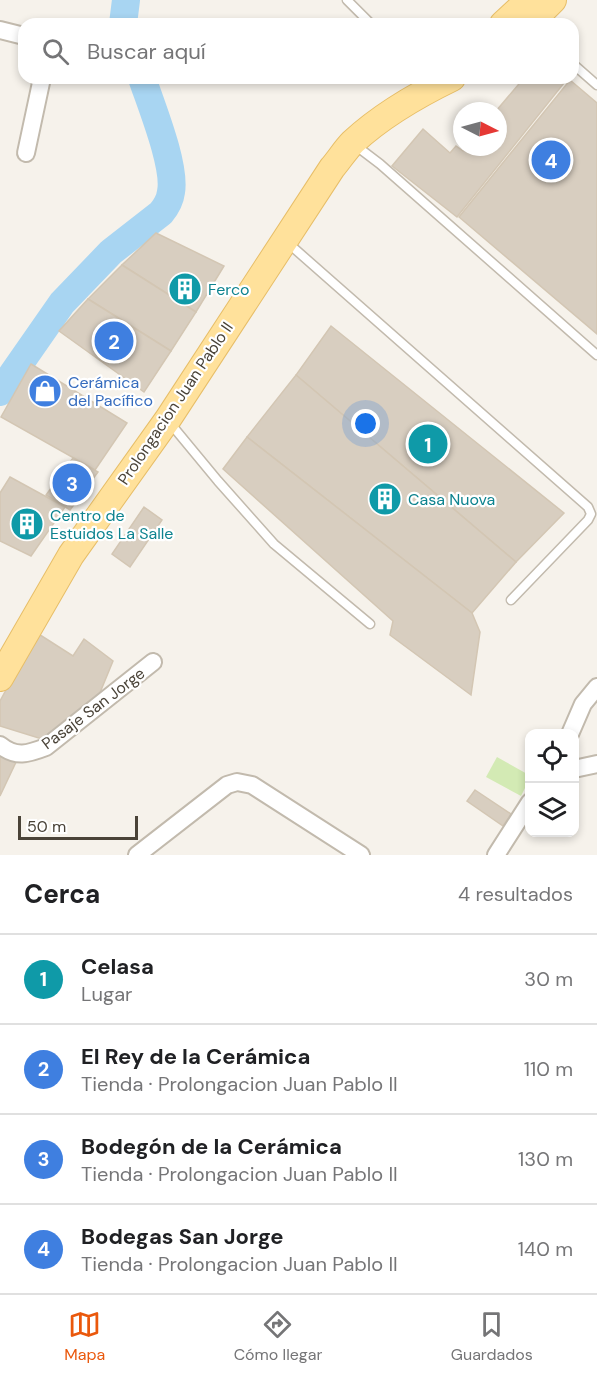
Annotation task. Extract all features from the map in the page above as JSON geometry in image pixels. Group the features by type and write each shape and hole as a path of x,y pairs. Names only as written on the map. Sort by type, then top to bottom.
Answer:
{"main road":[{"path":"510,18 529,0"},
{"path":"536,18 553,0"},
{"name":"Prolongacion Juan Pablo II","path":"0,642 99,486 157,406 334,142 366,112 405,84"},
{"name":"Prolongacion Juan Pablo II","path":"0,678 71,555 168,419 332,168 352,143 406,103 441,84"}],"street":[{"path":"0,30 18,34"},
{"path":"26,153 41,84"},
{"name":"Pasaje San Jorge","path":"0,745 7,751 26,755 46,747 153,662"},
{"path":"572,729 583,704 597,687"},
{"path":"579,768 597,764"},
{"path":"137,855 227,785 237,782 252,785 361,855"},
{"path":"496,855 525,810"}],"lane":[{"path":"347,0 365,18"},
{"path":"579,69 597,85"},
{"path":"352,143 380,164 597,355"},
{"path":"284,240 588,507 591,514 588,520 511,600"},
{"path":"168,419 218,481 274,544 370,624"}],"green space":[{"path":"497,757 525,773 525,788 521,796 486,777"}],"building":[{"path":"519,84 563,84 507,154 507,102 504,102"},
{"path":"567,84 575,84 597,103 597,334 459,217"},
{"path":"423,129 450,153 453,150 453,156 506,156 457,217 392,166"},
{"name":"Ferco","path":"156,233 224,266 196,312 122,265"},
{"path":"122,265 196,312 171,351 88,299"},
{"path":"88,299 171,351 144,392 59,331"},
{"path":"331,326 564,513 516,562 296,375"},
{"name":"Cerámica del Pacífico","path":"31,364 127,423 95,470 1,417"},
{"name":"Casa Nuova","path":"296,375 516,562 472,613 247,437"},
{"path":"247,437 472,613 480,632 471,695 390,635 393,621 223,469"},
{"path":"73,458 98,472 70,510 46,495"},
{"name":"Centro de Estuidos La Salle","path":"10,477 65,507 31,556 0,541 0,493"},
{"path":"144,507 162,520 130,567 112,554"},
{"path":"37,633 73,656 84,639 113,661 99,695 45,740 0,726 0,701"},
{"path":"0,752 17,760 0,796"},
{"path":"475,790 511,814 503,826 467,801"}],"waterway":[{"path":"124,18 126,0"},
{"path":"0,392 62,303 111,252 161,213 169,201 172,181 170,167 162,135 144,84"}],"place":[{"name":"Bodegas San Jorge","path":"551,160"},
{"name":"Ferco","path":"185,289"},
{"name":"El Rey de la Cerámica","path":"114,341"},
{"name":"Cerámica del Pacífico","path":"45,391"},
{"name":"Celasa","path":"428,444"},
{"name":"Bodegón de la Cerámica","path":"72,483"},
{"name":"Casa Nuova","path":"385,499"},
{"name":"Centro de Estuidos La Salle","path":"27,524"}]}
